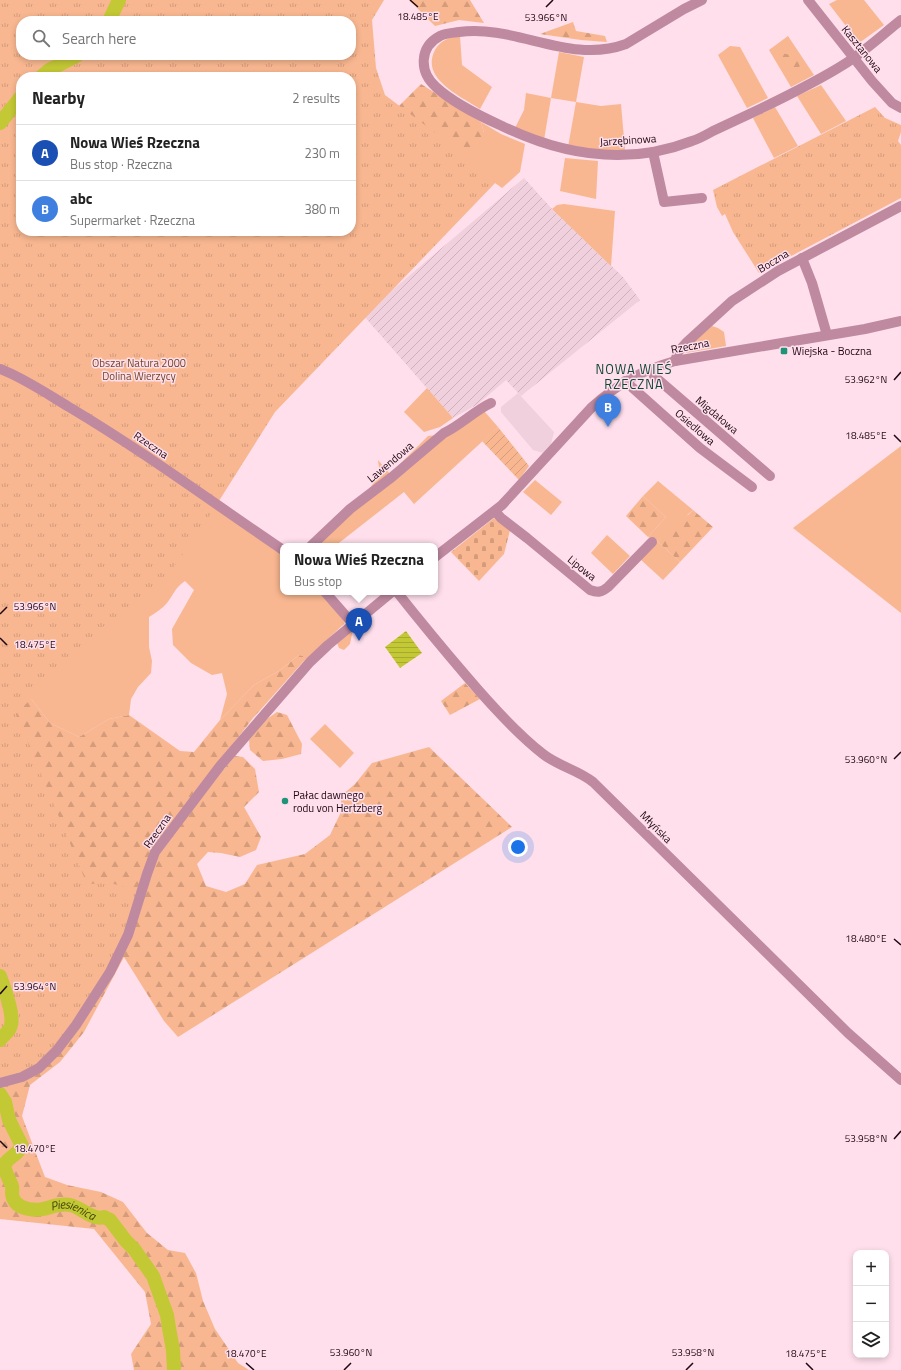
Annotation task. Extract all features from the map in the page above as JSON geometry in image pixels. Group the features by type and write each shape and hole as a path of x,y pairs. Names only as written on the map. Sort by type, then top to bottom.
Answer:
{"street":[{"name":"Jarzębinowa","path":"702,0 684,9 626,44 608,50 576,50 488,32 465,31 445,34 428,46 425,53 424,71 428,79 435,87 462,105 515,132 551,146 599,155 654,152 692,142 804,88 853,58 901,20"},
{"name":"Kasztanowa","path":"808,0 883,94 892,103 901,108"},
{"path":"654,152 664,202 702,198"},
{"name":"Boczna","path":"675,361 678,352 732,301 778,271 901,206"},
{"path":"802,258 812,283 827,336"},
{"name":"Rzeczna","path":"438,555 495,511 592,407 625,381 652,368 675,361 827,336 901,321"},
{"name":"Migdałowa","path":"652,368 654,376 770,476"},
{"name":"Rzeczna","path":"0,369 37,388 86,417 145,455 280,548"},
{"name":"Osiedlowa","path":"625,381 700,448 752,487"},
{"name":"Lawendowa","path":"313,543 350,509 392,477 444,433 452,429 479,409 491,403"},
{"name":"Lipowa","path":"495,511 501,518 590,590 595,592 600,592 608,587 652,542"},
{"path":"329,595 353,624"},
{"name":"Rzeczna","path":"1,1083 22,1077 40,1068 57,1050 76,1025 110,972 128,935 155,852 220,766 310,662 328,645 388,595"},
{"name":"Młyńska","path":"399,595 448,656 489,702 528,741 545,755 594,782 848,1033 901,1080"}],"shaded area":[{"path":"524,178 552,209 623,277 640,300 521,396 506,380 478,404 453,418 363,315"},
{"path":"518,393 554,432 551,444 543,453 533,450 501,412 501,407"},
{"path":"406,631 422,653 400,668 385,647"}],"green space":[{"name":"Obszar Natura 2000 Dolina Wierzycy","path":"0,0 384,0 372,20 376,68 385,95 498,180 275,412 205,523 157,591 104,626 16,714 87,884 111,883 144,893 133,932 40,1072 3,1088 0,1087"},
{"path":"409,0 470,0 484,23 459,20 435,26"},
{"path":"837,0 864,0 884,25 859,43 829,4"},
{"path":"573,22 576,31 605,36 607,42 540,34"},
{"path":"460,36 462,65 492,87 480,109 445,86 433,70 432,60 437,47 452,37"},
{"path":"788,36 814,75 791,87 769,50"},
{"path":"730,46 740,47 768,98 747,108 718,55"},
{"path":"559,52 584,57 576,102 551,98"},
{"path":"780,53 792,55 801,61 799,68 801,75 795,78 792,71 792,64 783,65 779,60"},
{"path":"421,84 481,122 484,133 476,146 464,151 448,149 395,110"},
{"path":"821,85 846,121 821,134 797,96"},
{"path":"526,93 551,98 544,140 515,128 524,110"},
{"path":"576,102 601,106 621,104 625,150 598,150 568,147"},
{"path":"775,107 798,146 774,158 753,118"},
{"path":"875,107 885,118 901,125 901,132 898,141 901,145 901,198 759,273 733,232 725,214 722,216 717,207 713,190"},
{"path":"481,122 501,134 525,144 520,172 502,188 448,149 484,133"},
{"path":"565,158 598,161 596,199 560,191"},
{"path":"564,204 615,211 611,266 552,209 557,205"},
{"path":"712,326 724,332 726,346 686,353 684,349"},
{"path":"5,373 280,550 280,595 324,595 343,618 344,624 303,662 303,656 299,655 279,671 254,685 220,720 227,694 222,673 212,675 191,663 173,645 172,629 194,590 185,581 176,589 165,605 149,617 149,647 152,661 151,673 138,687 131,699 129,715 109,719 79,737 50,723 19,683"},
{"path":"427,388 453,418 440,427 424,432 404,412"},
{"path":"484,411 498,427 414,504 404,492 339,543 319,543 369,489 379,472 378,460 390,474 428,436 446,434"},
{"path":"498,427 529,466 519,480 482,441"},
{"path":"901,446 901,613 793,528"},
{"path":"535,480 562,502 551,515 523,492"},
{"path":"658,481 693,510 657,541 648,537 666,517 643,496"},
{"path":"643,496 666,517 648,537 626,516"},
{"path":"0,500 19,683 50,723 79,737 109,719 129,715 180,751 194,752 220,720 254,685 279,671 299,655 303,656 303,662 253,718 218,764 224,769 235,756 243,757 255,769 259,792 244,807 261,837 256,850 240,857 208,852 197,864 206,886 226,892 245,884 257,865 305,854 330,835 341,812 341,796 355,784 372,763 429,747 512,827 178,1037 164,1021 124,957 84,1032 60,1062 30,1085 22,1116 45,1177 67,1185 101,1192 123,1202 147,1233 168,1250 185,1253 196,1273 203,1301 215,1329 238,1363 249,1370 134,1370 131,1354 151,1324 145,1292 94,1229 0,1219"},
{"path":"693,510 713,527 680,562 657,541 680,516 688,515"},
{"path":"494,518 510,530 504,554 479,581 451,552"},
{"path":"607,535 630,556 613,574 591,553"},
{"path":"657,541 680,562 663,580 640,559"},
{"path":"353,629 350,644 344,650 339,648 337,643"},
{"path":"465,683 480,699 450,715 441,701"},
{"path":"277,712 287,715 302,744 301,754 282,759 263,761 250,750 249,740 264,721"},
{"path":"325,724 354,753 340,768 310,739"}],"waterway":[{"name":"Piesienica","path":"111,16 119,0"},
{"name":"Piesienica","path":"47,72 68,60"},
{"name":"Piesienica","path":"0,123 16,103"},
{"name":"Piesienica","path":"0,976 8,1000 12,1020 9,1030 0,1040"},
{"name":"Piesienica","path":"0,1094 5,1102 9,1120 21,1144 17,1153 4,1165 12,1186 12,1196 15,1202 22,1207 35,1210 59,1205 70,1205 96,1217 104,1217 110,1220 134,1249 153,1276 167,1315 173,1350 174,1370"}],"place":[{"name":"Wiejska - Boczna","path":"784,351"},
{"name":"abc","path":"608,427"},
{"name":"Nowa Wieś Rzeczna","path":"359,641"},
{"name":"Pałac dawnego rodu von Hertzberg","path":"285,801"}],"district":[{"name":"NOWA WIEŚ RZECZNA","path":"634,376"}]}
